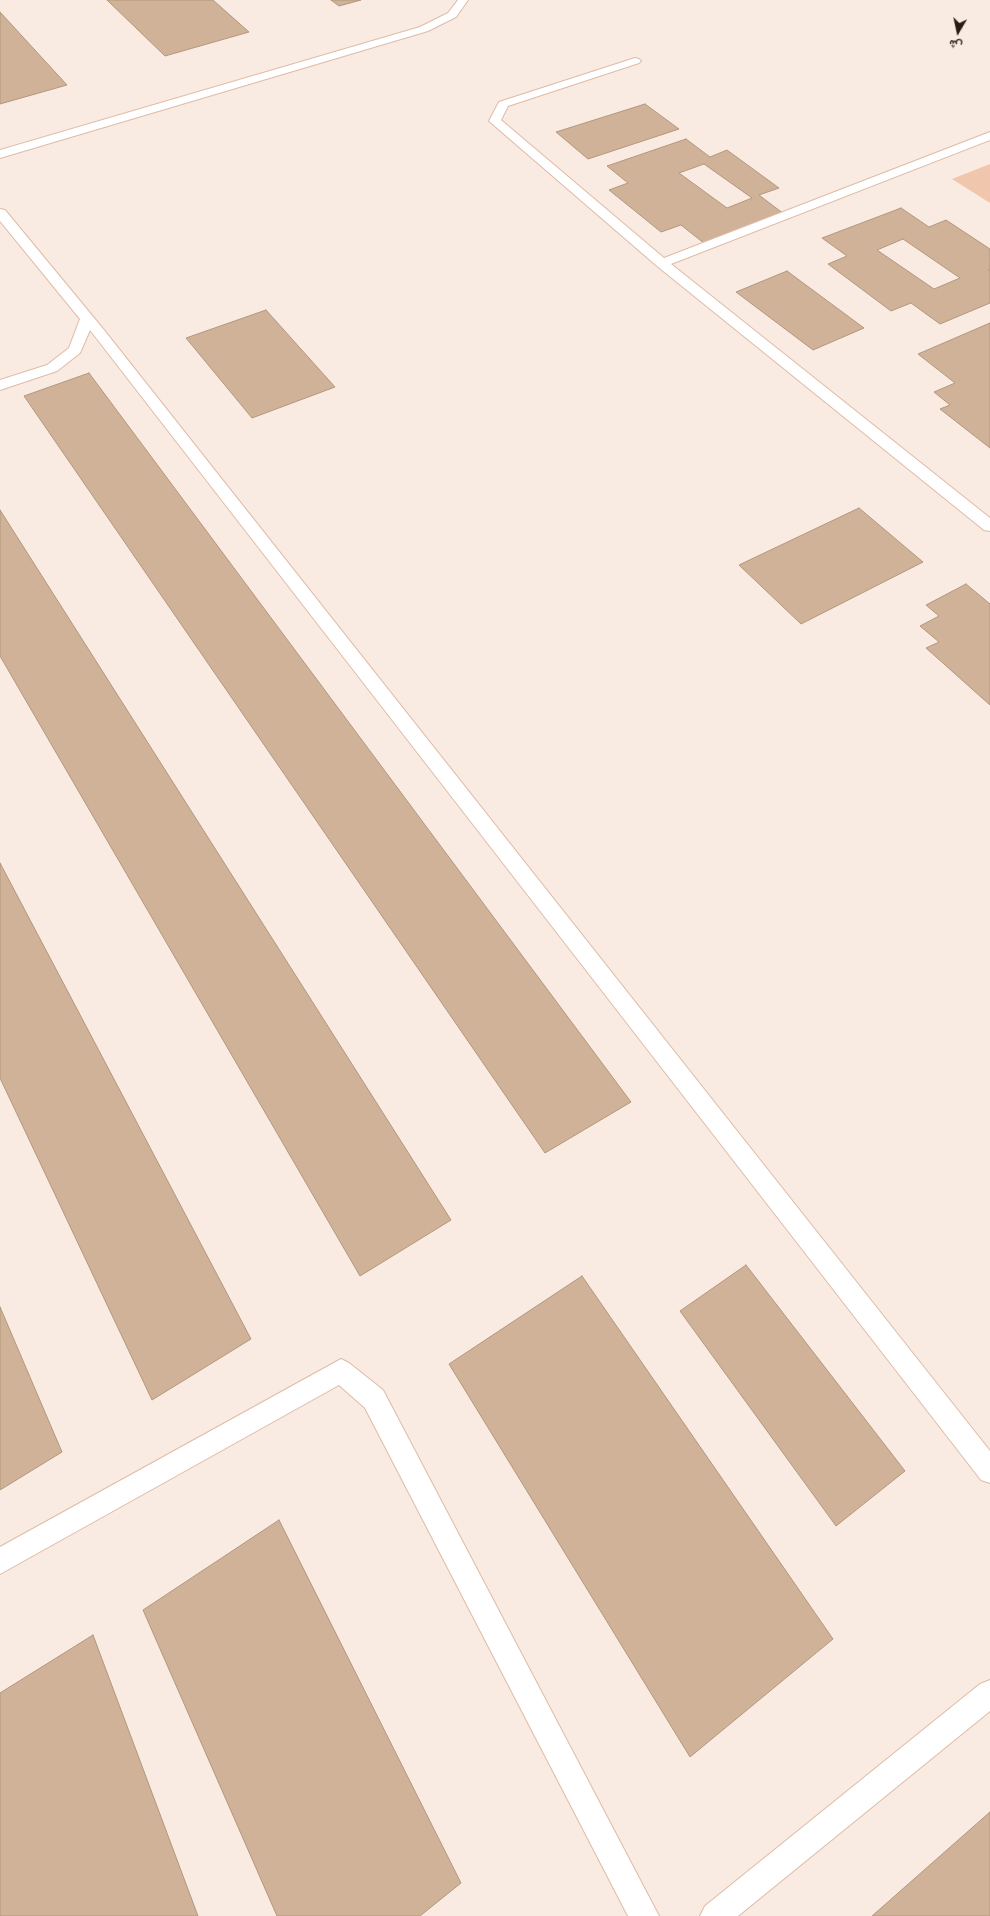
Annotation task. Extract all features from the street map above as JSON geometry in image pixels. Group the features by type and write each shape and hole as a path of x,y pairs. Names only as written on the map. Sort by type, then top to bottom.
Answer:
{"lane":[{"path":"0,154 424,29 452,15 463,0"},
{"path":"635,61 503,104 495,120 662,263 990,526"},
{"path":"662,263 990,136"},
{"path":"0,213 87,319 990,1471"},
{"path":"0,385 52,368 74,350 87,319"},
{"path":"0,1561 341,1371 374,1399 644,1916"},
{"path":"715,1916 990,1694"}],"shaded area":[{"path":"990,164 990,203 952,179"}],"building":[{"path":"107,0 213,0 249,32 165,56"},
{"path":"331,0 361,0 339,6"},
{"path":"0,12 67,85 0,104"},
{"path":"645,104 679,129 588,159 556,132"},
{"path":"686,139 710,157 727,150 779,188 759,195 784,214 705,244 681,225 661,232 609,190 628,183 607,166","holes":["704,164 752,198 727,208 679,173"]},
{"path":"901,208 929,227 946,220 990,249 990,269 988,270 990,271 990,303 940,324 911,303 891,311 828,264 847,256 822,238","holes":["903,239 960,278 934,289 877,250"]},
{"path":"787,271 864,328 813,350 736,292"},
{"path":"266,310 335,387 252,418 186,338"},
{"path":"990,323 990,448 940,409 950,405 934,392 955,383 918,354"},
{"path":"89,373 631,1102 545,1153 24,396"},
{"path":"859,508 923,562 801,624 739,565"},
{"path":"0,510 451,1220 360,1276 0,656"},
{"path":"966,584 990,604 990,705 926,648 939,642 920,626 939,616 926,605"},
{"path":"0,863 251,1339 152,1400 0,1078"},
{"path":"746,1265 905,1471 836,1526 680,1311"},
{"path":"582,1276 833,1639 690,1757 449,1364"},
{"path":"0,1307 62,1452 0,1490"},
{"path":"279,1520 461,1883 420,1916 277,1916 143,1610"},
{"path":"93,1635 198,1916 0,1916 0,1693"},
{"path":"990,1812 990,1916 872,1916"}]}
